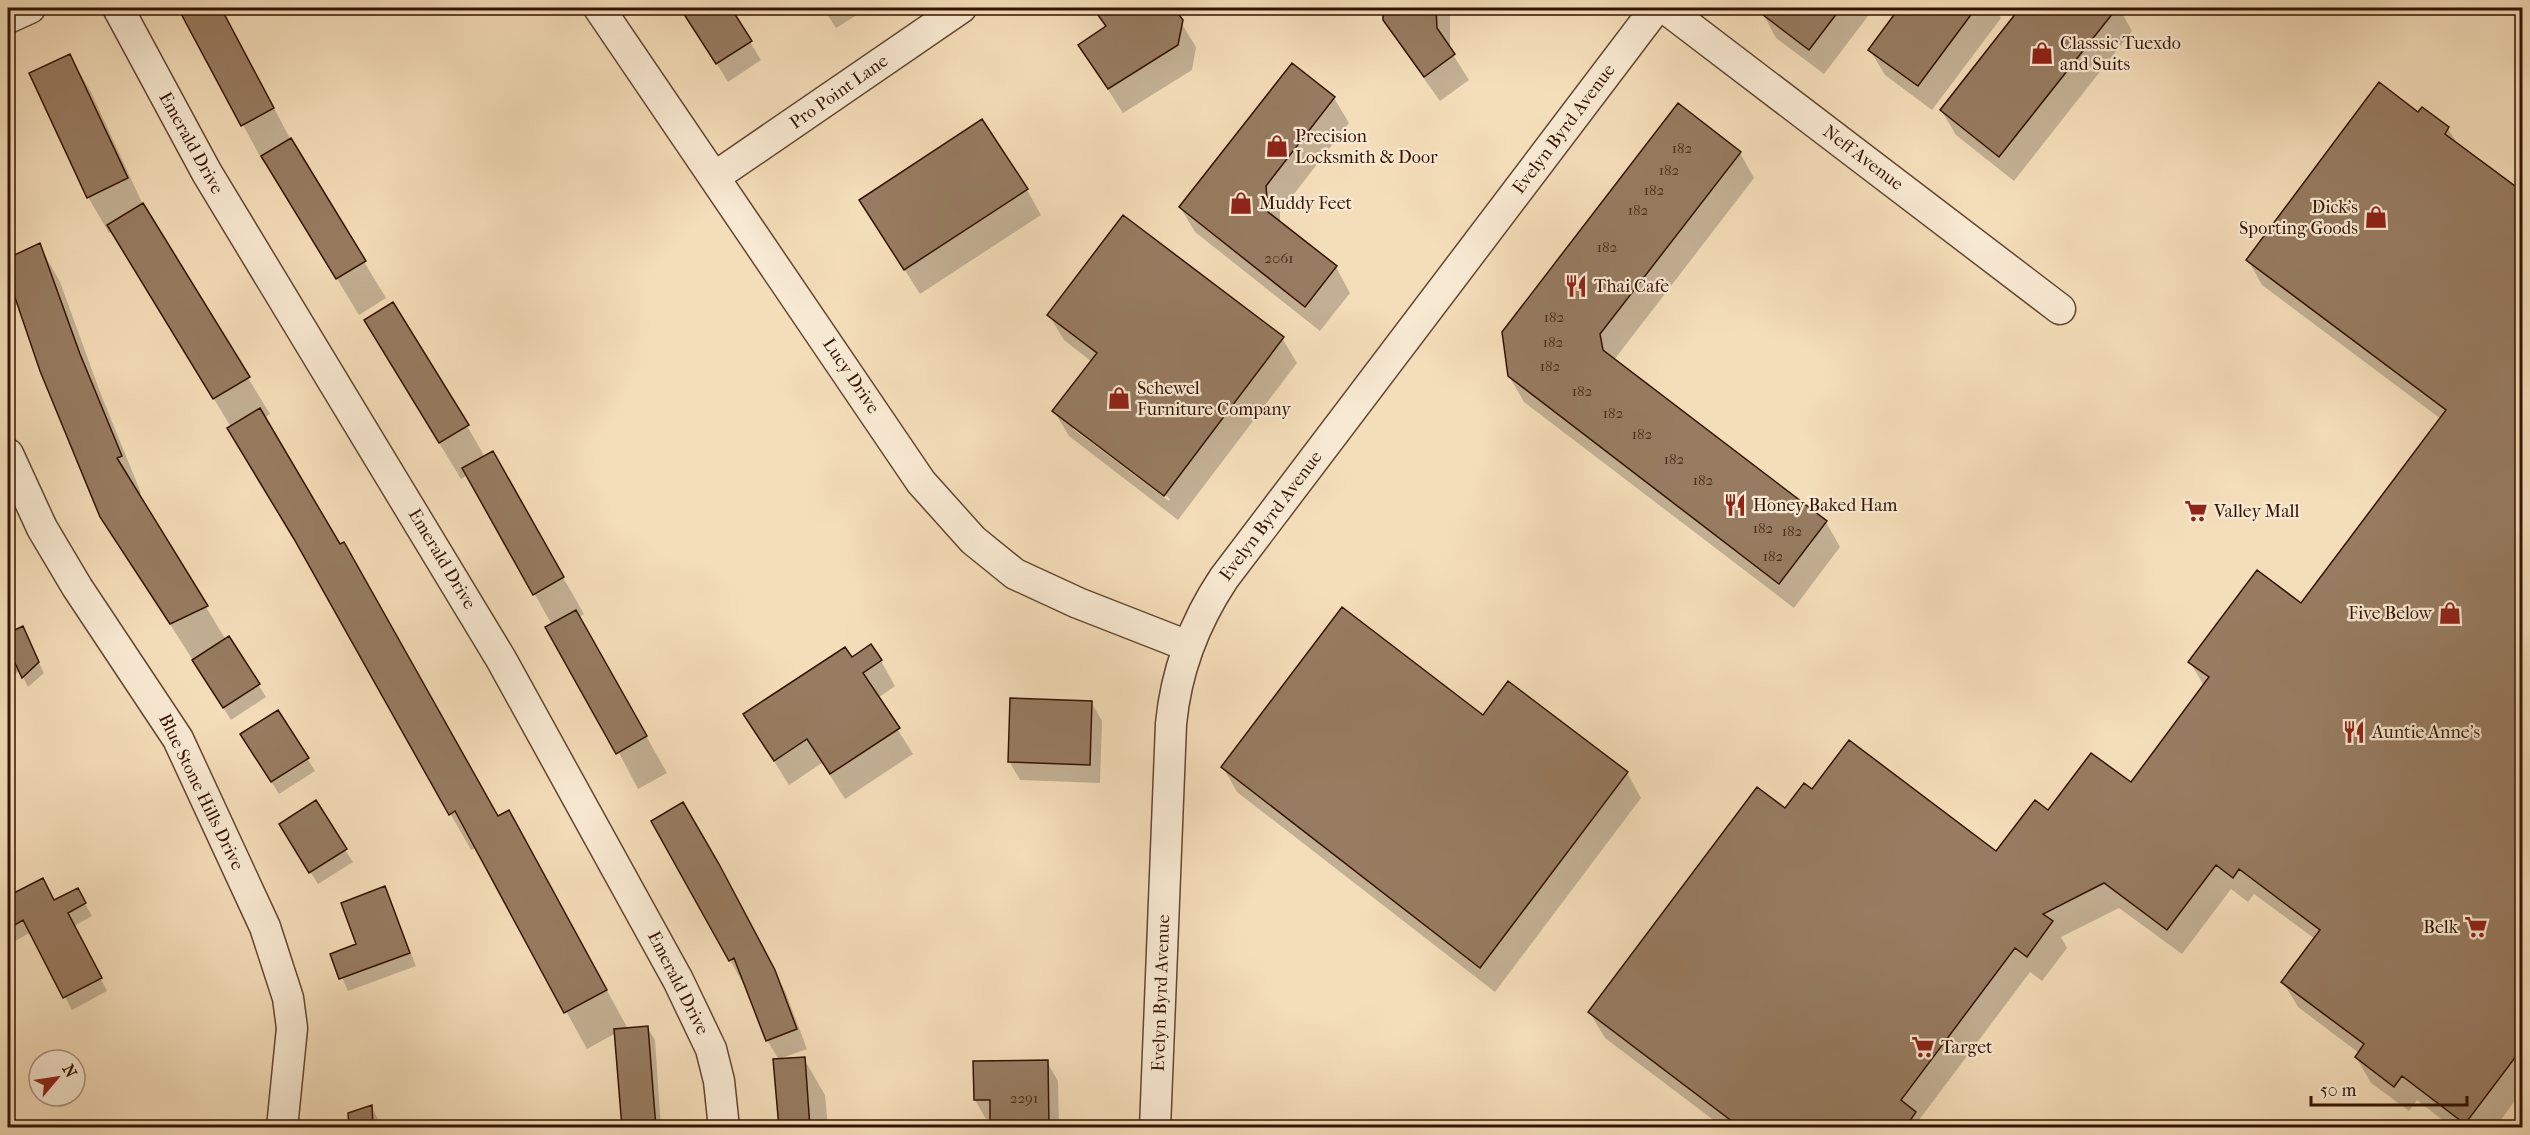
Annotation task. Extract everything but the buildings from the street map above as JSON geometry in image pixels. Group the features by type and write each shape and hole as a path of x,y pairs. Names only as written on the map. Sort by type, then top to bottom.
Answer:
{"street":[{"path":"8,18 30,8"},
{"name":"Emerald Drive","path":"118,8 207,173 501,659 678,980 711,1049 719,1081 724,1128"},
{"name":"Lucy Drive","path":"599,8 716,176 921,482 958,526 1015,574 1078,603 1188,646"},
{"name":"Pro Point Lane","path":"716,176 961,8"},
{"name":"Evelyn Byrd Avenue","path":"1155,1128 1171,724 1175,690 1188,646 1202,614 1224,578 1656,8"},
{"name":"Neff Avenue","path":"1665,8 2060,309"},
{"name":"Blue Stone Hills Drive","path":"10,469 77,587 178,739 265,927 288,998 292,1028 282,1128"}],"place":[{"name":"Classsic Tuexdo and Suits","path":"2042,53"},
{"name":"Precision Locksmith & Door","path":"1277,146"},
{"name":"Muddy Feet","path":"1241,203"},
{"name":"Dick's Sporting Goods","path":"2376,217"},
{"name":"Thai Cafe","path":"1576,286"},
{"name":"Schewel Furniture Company","path":"1119,398"},
{"name":"Honey Baked Ham","path":"1735,505"},
{"name":"Valley Mall","path":"2196,511"},
{"name":"Five Below","path":"2450,613"},
{"name":"Auntie Anne's","path":"2354,732"},
{"name":"Belk","path":"2476,927"},
{"name":"Target","path":"1923,1047"}]}
